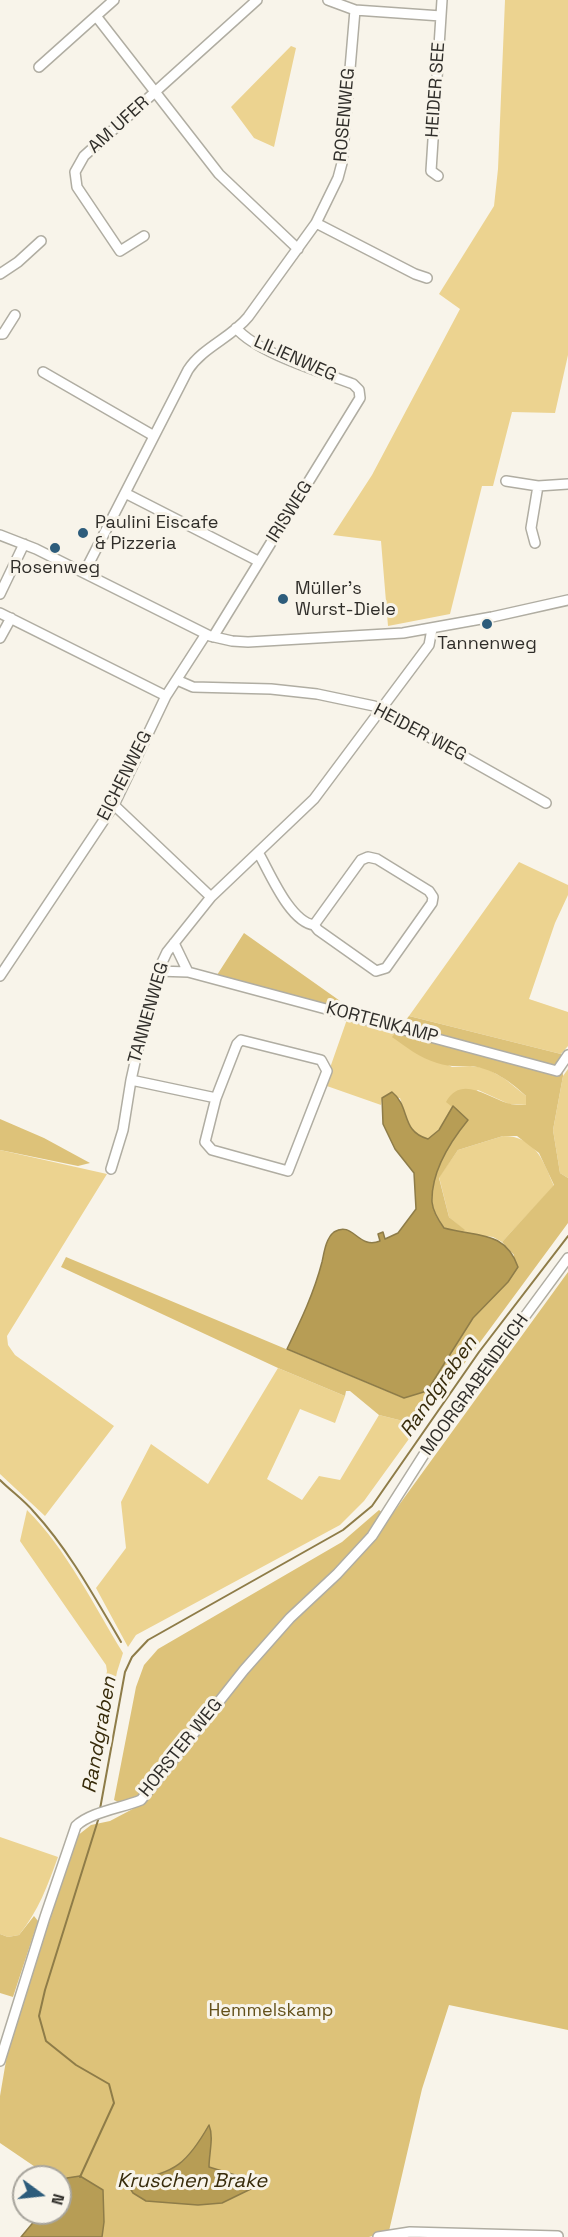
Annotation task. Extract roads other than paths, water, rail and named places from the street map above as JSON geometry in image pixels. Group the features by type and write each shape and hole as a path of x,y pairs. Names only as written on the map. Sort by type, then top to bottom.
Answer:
{"street":[{"path":"39,67 114,0"},
{"name":"AM UFER","path":"144,236 120,251 77,187 75,172 84,156 257,0"},
{"path":"328,0 355,10 441,16"},
{"name":"HEIDER SEE","path":"438,176 431,171 442,0"},
{"name":"ROSENWEG","path":"84,573 194,361 236,328 262,300 316,223 340,170 355,10"},
{"path":"96,16 219,174 298,249"},
{"path":"316,223 427,278"},
{"path":"0,274 18,262 41,241"},
{"path":"0,334 3,334 15,315"},
{"name":"LILIENWEG","path":"236,328 246,338 267,349 356,387"},
{"path":"43,372 154,436"},
{"name":"IRISWEG","path":"209,635 358,403 360,394 356,387"},
{"path":"506,482 538,486 568,484"},
{"path":"535,543 531,528 538,486"},
{"path":"125,493 258,561"},
{"path":"0,535 24,544 209,635 248,642 343,638 432,629 568,600"},
{"path":"0,594 24,544"},
{"path":"0,613 166,696"},
{"path":"0,638 11,618"},
{"name":"TANNENWEG","path":"111,1169 123,1130 131,1080 158,971 167,951 211,897 259,854 314,799 429,645 432,629"},
{"name":"EICHENWEG","path":"0,976 114,805 166,696 209,635"},
{"name":"HEIDER WEG","path":"177,680 192,687 271,689 317,694 381,709 546,803"},
{"path":"114,805 211,897"},
{"path":"259,854 292,912 379,971 386,968 432,903 433,897 429,891 377,859 368,857 361,860 314,925"},
{"path":"174,943 188,972"},
{"name":"KORTENKAMP","path":"158,971 188,972 557,1071 568,1055"},
{"path":"241,1040 321,1060 327,1071 288,1171 212,1150 205,1142 216,1098 237,1044 241,1040"},
{"path":"131,1080 216,1098"},
{"name":"MOORGRABENDEICH","path":"386,1515 430,1445 568,1258"},
{"name":"HORSTER WEG","path":"0,2061 41,1928 76,1826 86,1817 124,1808 141,1800 244,1670 290,1618 372,1536 386,1515"},
{"path":"378,2237 410,2232 558,2236"}],"water":[{"path":"392,1092 402,1105 409,1125 419,1135 428,1139 439,1130 453,1106 468,1120 448,1148 438,1169 433,1191 434,1209 444,1228 498,1241 506,1247 518,1267 508,1282 473,1318 427,1391 404,1398 287,1349 311,1296 331,1235 341,1229 351,1232 366,1242 380,1241 378,1234 383,1232 385,1239 398,1233 416,1209 414,1173 395,1149 383,1124 382,1098"},
{"name":"Kruschen Brake","path":"209,2125 211,2140 209,2167 258,2182 259,2185 222,2203 198,2205 146,2201 133,2193 128,2185 132,2180 159,2174 179,2164 194,2148"},
{"path":"80,2176 103,2190 102,2237 21,2237 31,2225 72,2225 72,2177"}],"waterway":[{"name":"Randgraben","path":"100,1809 125,1672 132,1657 148,1640 343,1530 372,1506 479,1352 568,1236"},
{"path":"0,1480 30,1508 59,1542 121,1642"},
{"name":"Randgraben","path":"80,2177 114,2103 109,2084 76,2065 46,2041 39,2016 99,1817"}],"place":[{"name":"Paulini Eiscafe & Pizzeria","path":"83,533"},
{"name":"Rosenweg","path":"55,548"},
{"name":"Müller's Wurst-Diele","path":"283,599"},
{"name":"Tannenweg","path":"487,624"}],"park label":[{"name":"Hemmelskamp","path":"271,2011"}]}
